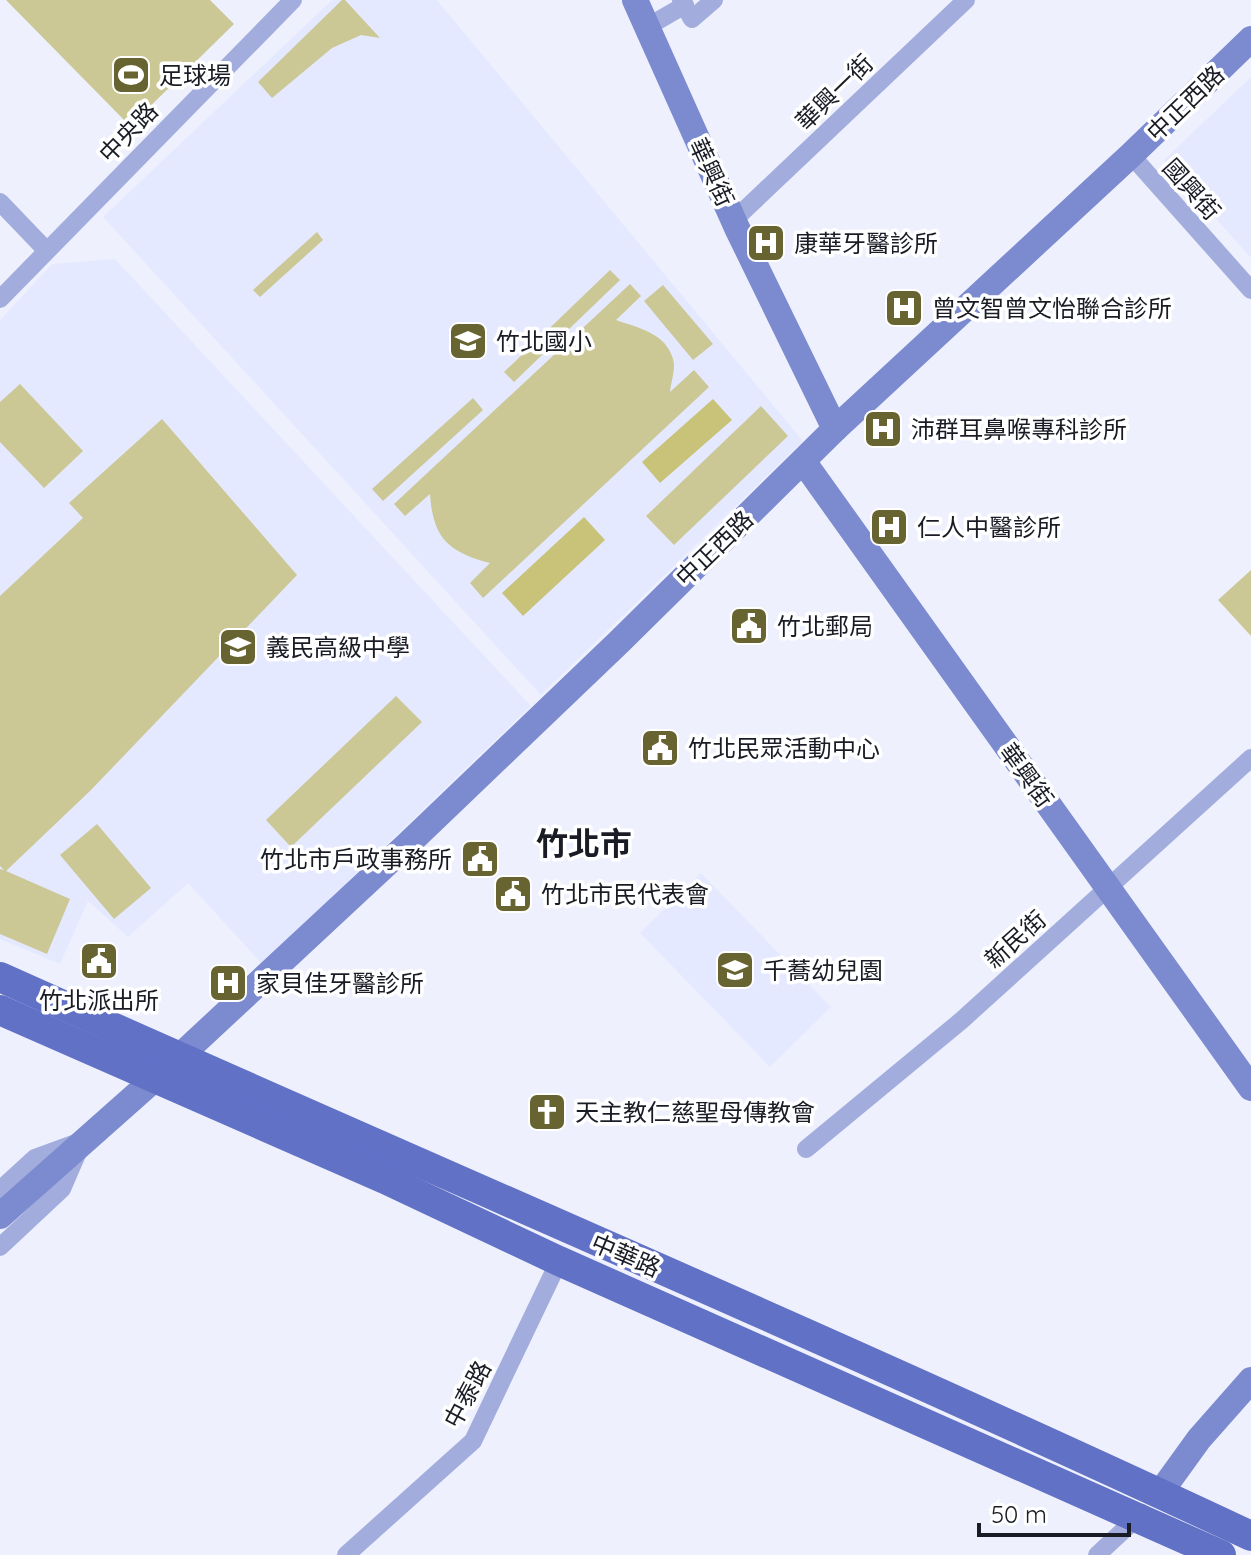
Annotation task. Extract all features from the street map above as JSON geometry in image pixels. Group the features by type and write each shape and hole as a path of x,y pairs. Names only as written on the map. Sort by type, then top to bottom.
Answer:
{"main road":[{"name":"華興街","path":"635,0 835,429"},
{"name":"中正西路","path":"0,1216 167,1068 409,843 835,429 1131,155 1251,39"},
{"name":"華興街","path":"803,461 1251,1088"},
{"name":"中華路","path":"0,977 167,1068 385,1179 559,1261 1221,1555"},
{"name":"中華路","path":"0,1010 167,1068 804,1331 1251,1536"},
{"path":"1160,1493 1199,1439 1251,1380"}],"street":[{"name":"中央路","path":"0,299 293,0"},
{"path":"647,27 683,3 692,19 714,0"},
{"name":"華興一街","path":"735,219 966,0"},
{"name":"國興街","path":"1131,155 1251,290"},
{"path":"0,202 46,250"},
{"name":"新民街","path":"806,1149 962,1020 1251,758"},
{"path":"0,1190 35,1158 83,1140"},
{"path":"0,1247 62,1189 83,1140"},
{"name":"中泰路","path":"346,1555 473,1441 559,1261"},
{"path":"1097,1555 1160,1493"}],"shaded area":[{"name":"足球場","path":"6,0 210,0 234,24 130,126"},
{"name":"竹北國小","path":"332,0 437,0 803,441 541,695 103,217"},
{"path":"342,0 380,38 361,35 332,48 272,98 258,82"},
{"path":"1251,77 1251,258 1164,160"},
{"path":"317,232 323,240 260,297 253,290"},
{"name":"義民高級中學","path":"115,259 531,706 262,964 188,883 128,937 88,901 60,964 0,939 0,320 52,264"},
{"path":"610,270 620,280 514,382 504,372"},
{"path":"630,284 641,296 616,320 642,329 664,343 674,363 670,392 694,370 709,387 483,598 470,583 490,563 463,554 445,541 435,522 430,494 405,516 394,504"},
{"path":"663,285 713,344 693,360 644,301"},
{"path":"20,384 83,451 44,488 0,442 0,402"},
{"path":"473,398 483,410 383,501 372,489"},
{"path":"713,399 732,420 660,483 642,462"},
{"path":"761,406 788,436 674,545 646,516"},
{"path":"162,419 297,575 91,790 6,871 70,899 47,954 0,934 0,869 4,870 0,866 0,596 83,518 69,503"},
{"path":"584,517 605,540 523,616 502,593"},
{"path":"1251,570 1251,636 1218,600"},
{"path":"396,696 422,722 291,847 266,820"},
{"path":"97,824 151,888 114,919 60,855"},
{"name":"千蕎幼兒園","path":"701,873 831,1007 770,1067 640,933"}],"place":[{"name":"足球場","path":"131,75"},
{"name":"康華牙醫診所","path":"766,243"},
{"name":"曾文智曾文怡聯合診所","path":"904,308"},
{"name":"竹北國小","path":"468,341"},
{"name":"沛群耳鼻喉專科診所","path":"883,429"},
{"name":"仁人中醫診所","path":"889,527"},
{"name":"竹北郵局","path":"749,626"},
{"name":"義民高級中學","path":"238,647"},
{"name":"竹北民眾活動中心","path":"660,748"},
{"name":"竹北市戶政事務所","path":"480,859"},
{"name":"竹北市民代表會","path":"513,894"},
{"name":"竹北派出所","path":"99,961"},
{"name":"千蕎幼兒園","path":"735,970"},
{"name":"家貝佳牙醫診所","path":"228,983"},
{"name":"天主教仁慈聖母傳教會","path":"547,1112"}],"district":[{"name":"竹北市","path":"584,843"}]}
